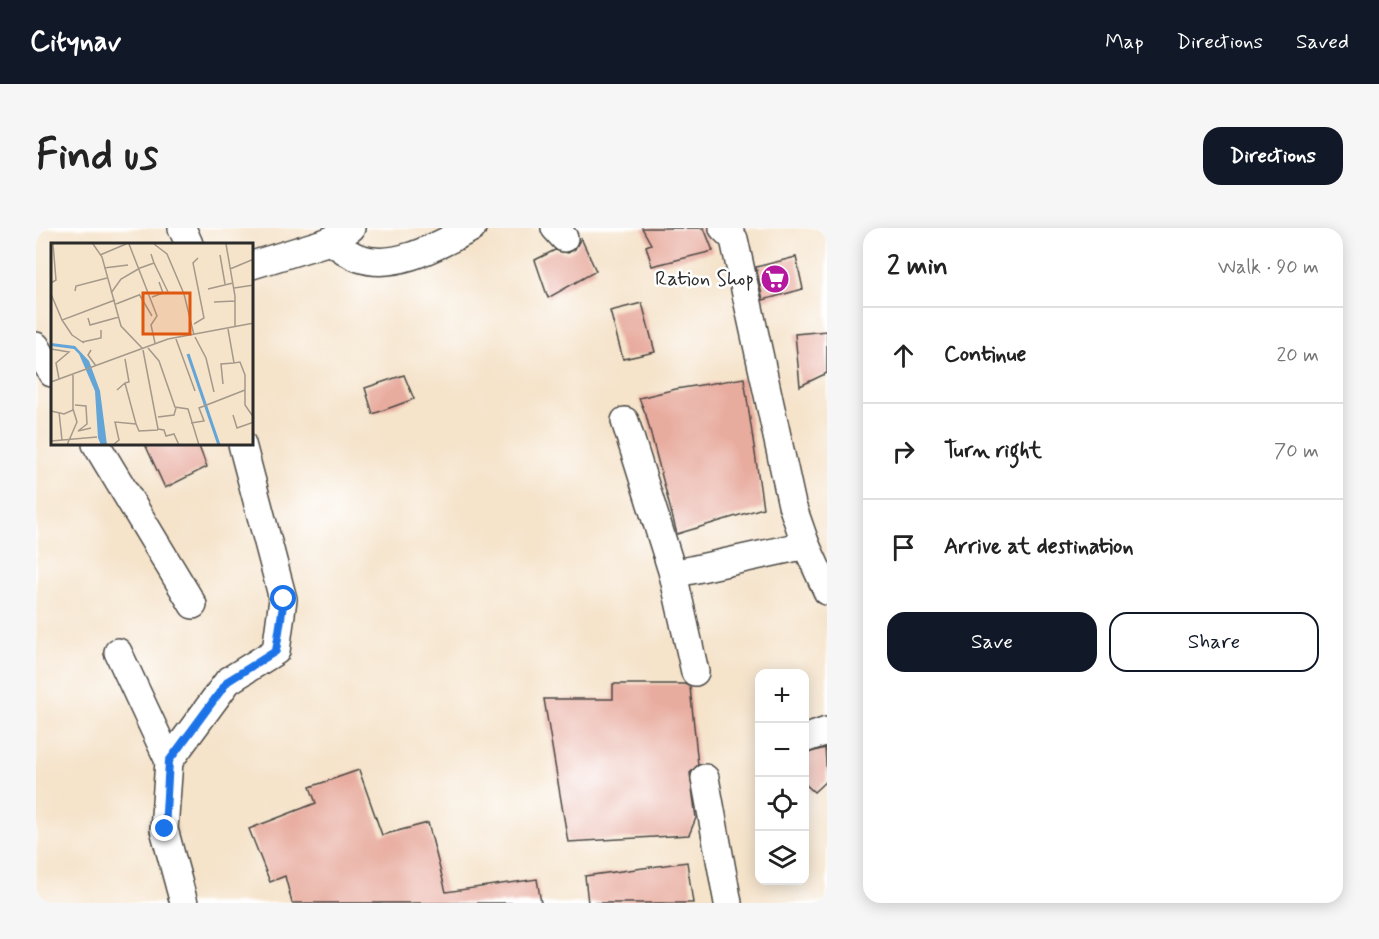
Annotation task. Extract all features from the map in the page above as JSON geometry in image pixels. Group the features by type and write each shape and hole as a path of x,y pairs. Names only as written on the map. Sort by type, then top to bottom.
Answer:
{"street":[{"path":"182,228 189,243"},
{"path":"254,264 341,235 359,258 380,262 422,252 472,228"},
{"path":"723,228 734,239 792,505 806,545 827,591"},
{"path":"36,346 51,371"},
{"path":"625,421 673,574 696,672"},
{"path":"97,446 193,604"},
{"path":"169,761 228,681 276,651 284,599 243,446"},
{"path":"673,574 806,545"},
{"path":"118,652 169,761 165,829 184,903"},
{"path":"809,737 827,731"},
{"path":"705,778 728,903"}],"building":[{"path":"642,228 704,228 713,251 652,266 646,246 651,244"},
{"path":"581,238 596,271 548,298 535,260 555,250 568,253 575,249"},
{"name":"Ration Shop","path":"796,257 803,289 763,300 756,267"},
{"path":"642,303 655,352 623,359 610,311"},
{"path":"827,331 827,373 800,386 795,334"},
{"path":"404,375 414,399 373,414 365,388"},
{"path":"744,378 763,508 677,534 646,415 639,398 676,389"},
{"path":"146,446 199,446 207,467 165,488"},
{"path":"613,684 685,684 690,687 698,765 690,773 696,818 689,835 568,842 544,699 613,699"},
{"path":"825,748 827,780 814,792 809,788 809,753"},
{"path":"359,770 382,835 428,823 446,892 537,879 541,903 292,903 285,876 270,882 249,829 316,803 310,787"},
{"path":"687,862 693,903 588,903 585,876"}],"place":[{"name":"Ration Shop","path":"775,279"}],"route":[{"path":"165,829 169,761 228,681 276,651 284,599"}]}
